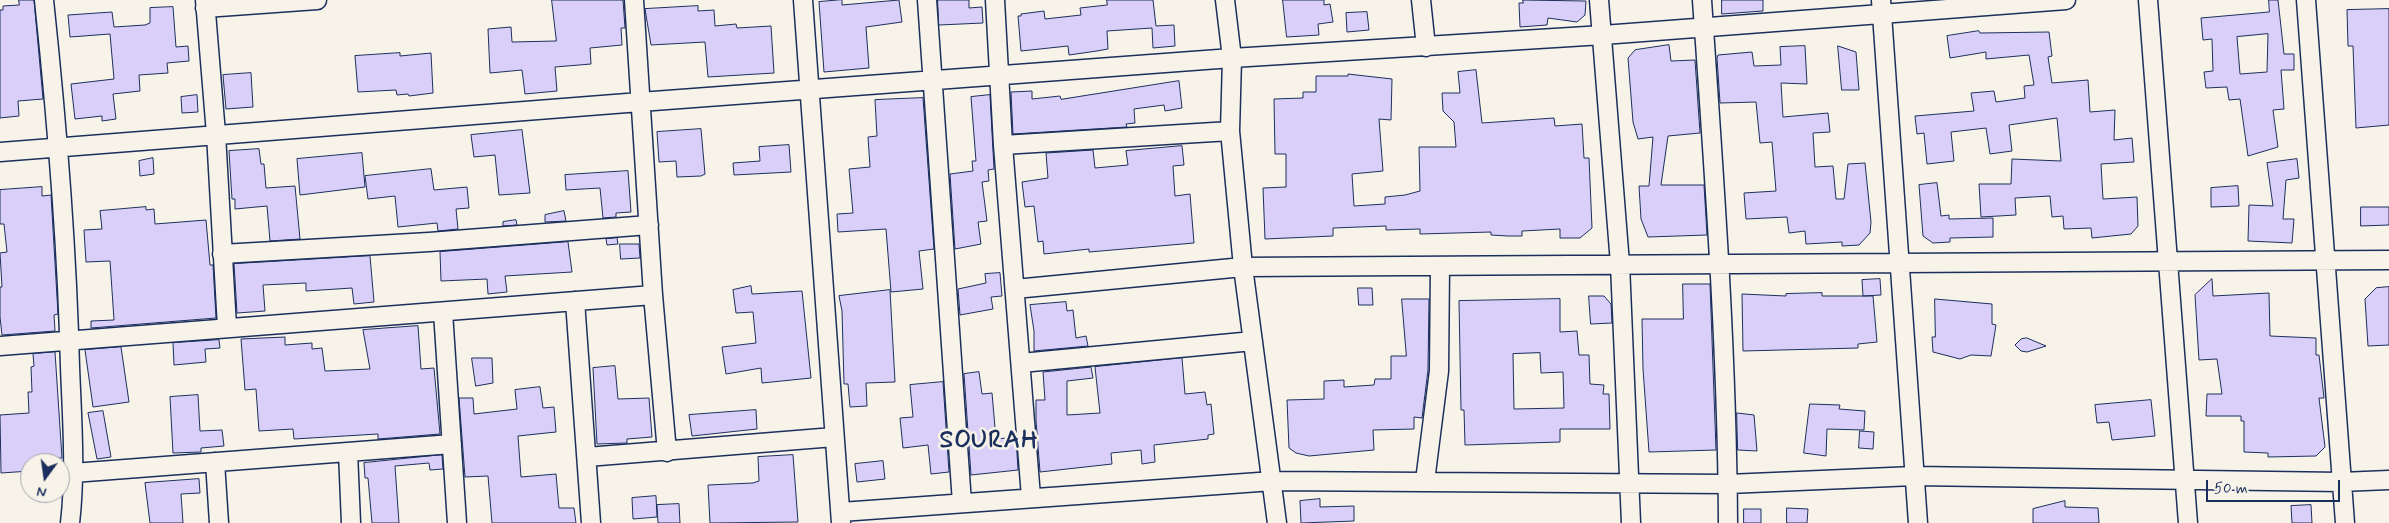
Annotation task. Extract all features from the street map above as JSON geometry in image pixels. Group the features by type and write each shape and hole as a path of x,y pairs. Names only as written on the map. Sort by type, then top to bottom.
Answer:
{"street":[{"path":"44,0 59,147 69,340 73,473 70,523"},
{"path":"227,327 216,134 205,4 317,0"},
{"path":"634,0 653,296 667,452"},
{"path":"804,0 841,518 962,502 1273,481 1728,484 1914,476 2341,482 2389,480"},
{"path":"927,0 931,82 962,502"},
{"path":"995,0 998,77 1031,497"},
{"path":"1225,0 1232,58 1230,131 1243,267 1273,481 1276,523"},
{"path":"1421,0 1426,47"},
{"path":"1599,0 1620,264 1632,523"},
{"path":"1702,0 1720,264 1726,392 1728,523"},
{"path":"0,152 216,134 1232,58 1602,35 1704,27 1881,7 2066,0"},
{"path":"2148,0 2188,523"},
{"path":"2306,0 2344,523"},
{"path":"1881,7 1918,523"},
{"path":"1003,145 1230,131"},
{"path":"222,254 430,242 649,225"},
{"path":"1015,289 1243,267 2389,260"},
{"path":"1425,481 1439,370 1440,266"},
{"path":"0,346 227,327 653,296"},
{"path":"575,301 591,523"},
{"path":"443,312 457,523"},
{"path":"1021,363 1253,341"},
{"path":"587,457 834,437"},
{"path":"73,473 452,444"},
{"path":"348,452 351,523"},
{"path":"215,462 219,523"}],"building":[{"path":"19,0 34,0 43,99 18,101 19,116 0,118 0,10 3,10 3,6 19,5"},
{"path":"552,0 623,0 625,28 621,28 622,45 590,48 591,64 555,67 557,91 525,94 522,70 490,73 488,29 511,27 512,42 556,41"},
{"path":"842,0 842,5 899,0 902,22 866,27 869,68 824,72 819,2"},
{"path":"938,0 969,0 969,8 982,7 983,23 939,25"},
{"path":"1107,0 1153,0 1156,26 1174,25 1175,46 1153,48 1152,28 1107,31 1108,49 1097,51 1069,55 1068,46 1021,51 1018,16 1021,16 1021,14 1044,11 1045,19 1081,15 1080,8 1107,5"},
{"path":"1283,0 1324,0 1324,5 1330,4 1333,22 1318,24 1319,35 1287,37"},
{"path":"1523,0 1586,1 1585,15 1577,22 1548,18 1547,25 1520,27 1519,3 1523,3"},
{"path":"1722,0 1763,0 1763,11 1722,14"},
{"path":"2269,0 2278,0 2284,54 2294,54 2294,70 2281,70 2284,109 2273,110 2278,147 2248,156 2240,99 2229,100 2227,87 2206,88 2204,72 2213,71 2212,39 2203,40 2201,18 2269,12","holes":["2268,34 2267,72 2240,74 2237,37"]},
{"path":"698,6 698,11 714,10 715,26 736,24 737,28 771,26 774,73 708,77 705,42 651,45 645,9"},
{"path":"173,7 176,47 188,46 189,61 167,63 168,73 139,75 140,91 113,94 116,119 102,121 102,116 75,119 71,84 114,79 110,34 70,37 68,15 112,12 114,27 145,25 150,23 150,8"},
{"path":"2389,9 2389,125 2356,128 2353,46 2348,46 2347,10"},
{"path":"1367,12 1369,30 1347,32 1346,13"},
{"path":"1979,31 1980,33 2049,32 2052,56 2048,57 2052,83 2088,80 2090,112 2115,110 2114,140 2132,138 2134,162 2101,164 2103,199 2137,197 2138,226 2131,234 2092,238 2091,228 2064,229 2063,216 2052,217 2050,196 2015,198 2016,215 1981,217 1979,184 2011,184 2012,159 2061,161 2057,118 2009,125 2012,151 1990,154 1986,128 1951,132 1954,161 1927,164 1924,133 1917,134 1915,116 1974,111 1971,93 1994,91 1996,102 2025,98 2024,86 2034,85 2029,55 1986,59 1986,52 1950,58 1947,36"},
{"path":"1669,45 1671,61 1695,60 1700,133 1668,136 1661,185 1704,185 1707,235 1648,237 1641,219 1639,186 1649,186 1653,137 1638,139 1633,122 1628,58 1635,50"},
{"path":"1805,46 1807,84 1781,83 1783,117 1828,113 1830,132 1813,133 1815,167 1833,166 1836,199 1844,199 1848,164 1865,163 1871,222 1870,233 1859,245 1842,246 1842,242 1806,244 1805,231 1789,233 1787,217 1746,219 1744,193 1776,191 1772,142 1760,143 1756,102 1720,103 1718,55 1752,52 1754,66 1781,65 1780,47"},
{"path":"1838,46 1856,52 1859,90 1842,90"},
{"path":"400,53 400,56 431,53 433,93 409,96 408,94 397,95 396,90 358,92 355,56"},
{"path":"1476,70 1482,123 1554,118 1555,126 1582,124 1584,158 1589,158 1592,228 1580,238 1560,238 1560,229 1522,231 1522,236 1508,236 1491,235 1491,232 1420,234 1420,229 1386,230 1386,226 1333,228 1333,236 1265,239 1263,188 1286,187 1286,154 1275,154 1274,99 1303,98 1303,92 1316,92 1316,76 1348,76 1348,74 1392,79 1391,120 1379,119 1383,171 1352,174 1354,206 1385,204 1385,197 1420,191 1419,147 1456,147 1454,122 1443,111 1442,93 1460,93 1458,72"},
{"path":"251,73 253,107 226,109 223,75"},
{"path":"1179,81 1182,108 1165,111 1164,105 1134,109 1135,123 1126,124 1127,127 1013,134 1011,92 1032,91 1032,99 1060,96 1061,99"},
{"path":"197,95 198,112 182,113 181,97"},
{"path":"990,95 994,169 988,170 989,181 982,182 987,221 978,222 981,244 955,249 950,174 973,171 972,161 976,161 971,97"},
{"path":"923,98 934,249 919,251 923,289 891,292 886,229 838,232 837,214 853,213 849,169 870,167 868,137 877,136 875,100"},
{"path":"701,129 705,174 701,176 677,177 676,161 659,162 657,132"},
{"path":"522,130 530,193 499,195 495,155 474,157 471,135"},
{"path":"789,145 791,172 734,175 733,163 760,161 759,147"},
{"path":"1182,146 1184,165 1173,166 1175,196 1190,194 1194,243 1089,252 1089,249 1044,254 1043,241 1038,242 1034,206 1025,207 1022,182 1048,178 1046,153 1093,150 1095,168 1128,165 1126,151"},
{"path":"259,149 261,164 264,164 266,188 295,186 300,239 270,241 267,206 235,209 235,199 232,199 229,151"},
{"path":"362,153 365,187 300,195 297,159"},
{"path":"153,158 154,174 140,176 139,161"},
{"path":"2297,159 2299,178 2286,180 2283,219 2294,219 2292,243 2248,241 2249,205 2273,206 2267,163"},
{"path":"431,169 434,190 467,187 469,208 456,209 458,229 438,231 437,223 398,227 395,196 368,199 365,176"},
{"path":"628,171 631,212 616,213 616,217 603,218 600,188 566,190 565,175"},
{"path":"1937,183 1941,216 1949,215 1949,219 1993,218 1993,237 1950,238 1950,242 1933,243 1923,236 1919,185"},
{"path":"2238,186 2239,206 2211,207 2211,188"},
{"path":"42,187 42,196 51,195 58,314 54,315 55,331 2,335 0,317 0,287 2,287 0,253 7,252 4,224 0,224 0,190"},
{"path":"146,207 146,210 154,209 155,224 206,220 210,265 213,265 216,318 91,328 91,321 114,320 110,261 86,262 84,230 102,229 100,211"},
{"path":"2361,207 2389,207 2389,225 2361,226"},
{"path":"564,211 566,221 545,222 545,215"},
{"path":"516,220 517,225 503,226 503,222"},
{"path":"617,238 618,244 607,245 606,239"},
{"path":"568,242 572,272 505,276 507,292 488,294 487,279 441,281 440,252"},
{"path":"620,244 639,244 640,258 621,259"},
{"path":"370,256 374,302 354,304 352,288 306,291 306,283 263,285 265,311 237,313 234,264"},
{"path":"1000,273 1002,296 991,297 993,309 960,315 958,289 986,283 985,274"},
{"path":"1880,279 1881,295 1863,296 1862,280"},
{"path":"2212,279 2213,296 2269,293 2270,336 2316,338 2316,355 2319,355 2324,398 2319,398 2325,447 2316,456 2268,457 2268,453 2244,452 2244,421 2241,421 2241,416 2206,416 2207,394 2222,394 2217,359 2199,360 2195,295"},
{"path":"1683,284 1710,284 1716,450 1649,452 1643,369 1642,319 1683,319"},
{"path":"751,286 752,294 802,291 811,378 762,383 761,368 726,374 722,347 756,343 753,312 736,313 733,290"},
{"path":"2389,287 2389,345 2368,346 2365,299 2376,288"},
{"path":"1358,288 1372,288 1373,305 1359,305"},
{"path":"890,290 895,382 866,383 867,406 850,407 848,384 844,384 842,311 839,296"},
{"path":"1822,293 1822,296 1873,296 1877,342 1858,344 1858,348 1743,351 1742,294 1786,296 1786,294"},
{"path":"1589,296 1604,296 1611,304 1612,323 1591,324"},
{"path":"1402,299 1429,299 1428,370 1422,418 1414,417 1414,429 1373,430 1374,450 1309,456 1296,453 1289,448 1287,400 1324,399 1324,381 1344,380 1344,387 1374,385 1375,379 1391,379 1391,356 1406,356"},
{"path":"1560,299 1560,332 1577,331 1579,355 1589,355 1590,384 1604,385 1603,394 1609,394 1610,429 1560,429 1560,442 1465,445 1464,410 1461,410 1459,301","holes":["1540,353 1541,373 1563,372 1564,408 1514,409 1513,354"]},
{"path":"1935,299 1992,304 1992,324 1996,325 1991,356 1971,355 1960,359 1933,352 1932,337 1935,337"},
{"path":"1066,302 1067,311 1073,310 1076,338 1086,336 1088,346 1034,351 1034,331 1030,305"},
{"path":"418,326 421,369 434,368 440,434 378,439 378,434 294,439 293,429 259,431 256,389 245,390 241,339 285,337 285,345 312,343 312,349 322,348 325,371 370,369 363,330"},
{"path":"2027,338 2046,346 2027,352 2021,351 2015,345 2021,339"},
{"path":"219,340 220,348 205,349 206,362 174,365 173,343"},
{"path":"121,347 129,402 93,407 85,350"},
{"path":"55,352 62,453 20,453 20,472 1,473 0,415 29,413 28,392 32,392 31,367 34,366 33,354"},
{"path":"472,358 492,358 493,383 476,386"},
{"path":"1182,358 1185,394 1205,392 1207,405 1211,404 1214,434 1208,435 1208,439 1154,445 1155,462 1142,464 1141,450 1111,453 1112,464 1040,472 1036,400 1045,400 1043,372 1091,367 1093,378 1067,381 1067,415 1100,413 1095,367"},
{"path":"615,366 618,399 649,398 652,437 627,439 627,443 597,444 593,368"},
{"path":"979,372 982,394 992,393 996,439 1016,437 1018,470 971,475 964,374"},
{"path":"943,382 949,472 931,474 928,445 903,448 900,418 913,417 910,385"},
{"path":"540,387 543,408 554,407 556,432 518,436 521,477 556,474 559,508 574,508 576,523 492,523 488,476 465,477 459,398 473,398 474,414 517,409 515,390"},
{"path":"198,395 200,431 222,430 224,446 201,448 201,452 173,453 170,397"},
{"path":"2151,400 2155,436 2112,440 2109,422 2097,423 2095,405"},
{"path":"1810,404 1840,405 1839,409 1865,411 1864,430 1827,429 1826,456 1804,453"},
{"path":"756,410 757,429 692,436 689,415"},
{"path":"103,411 111,457 97,459 88,413"},
{"path":"1737,413 1754,415 1757,451 1738,450"},
{"path":"1860,431 1874,432 1873,449 1859,448"},
{"path":"442,455 443,469 430,470 429,463 395,466 399,523 372,523 368,478 365,478 364,463"},
{"path":"793,455 798,522 710,523 708,485 753,483 759,481 758,457"},
{"path":"883,461 885,479 857,482 855,464"},
{"path":"199,479 200,493 181,494 183,523 150,523 145,483"},
{"path":"656,496 657,517 633,519 632,498"},
{"path":"1320,499 1320,507 1354,506 1354,521 1301,523 1300,501"},
{"path":"2065,501 2065,507 2098,508 2099,523 2033,523 2033,509"},
{"path":"679,504 680,523 658,523 657,505"},
{"path":"2311,505 2312,523 2292,523 2291,506"},
{"path":"1787,508 1808,509 1807,523 1787,523"},
{"path":"1744,509 1761,509 1761,523 1744,523"}],"district":[{"name":"SOURAH","path":"989,442"}]}
